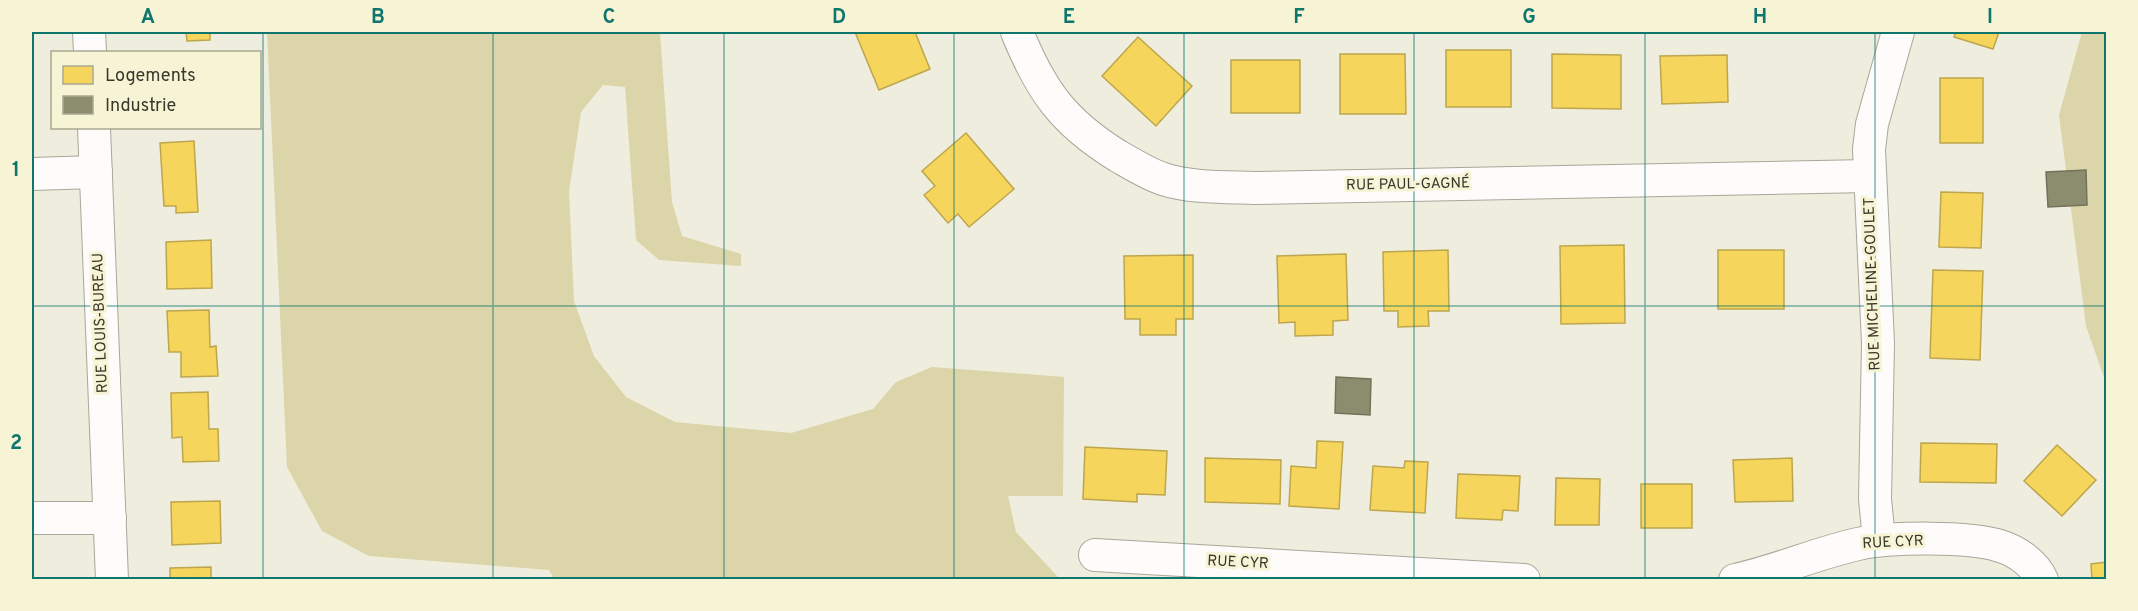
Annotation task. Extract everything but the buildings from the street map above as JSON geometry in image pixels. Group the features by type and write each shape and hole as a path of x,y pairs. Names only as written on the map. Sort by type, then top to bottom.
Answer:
{"street":[{"path":"89,32 90,51"},
{"name":"RUE PAUL-GAGNÉ","path":"1017,32 1041,83 1063,114 1088,137 1163,179 1254,188 1869,176"},
{"name":"RUE MICHELINE-GOULET","path":"1879,540 1875,498 1878,343 1869,176 1872,124 1898,32"},
{"name":"RUE LOUIS-BUREAU","path":"94,129 112,579"},
{"path":"32,174 96,172"},
{"path":"32,518 110,518"},
{"name":"RUE CYR","path":"1735,579 1879,540 1978,542 1999,545 2019,554 2042,579"},
{"name":"RUE CYR","path":"1095,555 1524,579"}],"shaded area":[{"path":"267,32 660,32 672,202 682,236 741,254 741,266 659,260 636,240 625,87 603,85 581,112 569,191 574,301 594,356 626,397 675,422 791,433 873,409 896,382 932,367 1064,377 1063,496 1008,496 1016,532 1060,579 554,579 549,570 369,556 322,531 287,467"},
{"path":"2082,32 2106,32 2106,383 2086,326 2059,115"}]}
